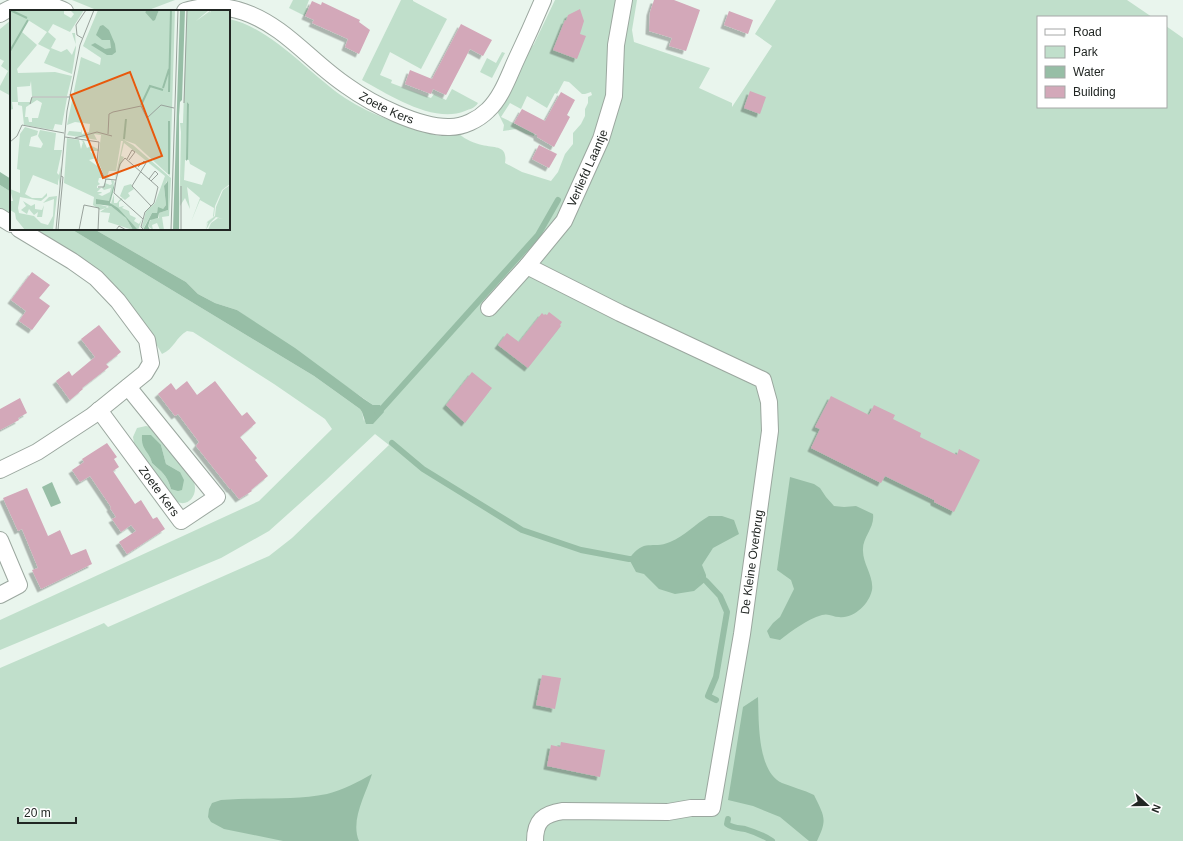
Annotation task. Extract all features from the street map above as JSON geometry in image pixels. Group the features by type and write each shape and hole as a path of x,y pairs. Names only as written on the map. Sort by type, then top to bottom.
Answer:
{"street":[{"name":"Zoete Kers","path":"189,10 200,7 215,6 245,13 283,34 316,63 347,87 366,98 413,120 432,125 450,127 475,120 494,104 508,78 543,0"},
{"name":"Verliefd Laantje","path":"489,308 527,266 564,221 601,139 614,96 616,45 624,0"},
{"path":"0,14 14,6 32,2 50,5 62,10"},
{"path":"0,217 10,223"},
{"path":"0,470 37,452 68,432 99,410 145,373 151,363 147,340 137,325 96,278 72,261 21,230"},
{"name":"De Kleine Overbrug","path":"527,266 620,314 763,380 769,402 770,431 742,634 712,808 691,808 668,812 563,811 550,813 542,819 535,830 535,841"},
{"name":"Zoete Kers","path":"99,410 180,521 217,497 128,387"},
{"path":"0,540 19,585 0,595"}],"green space":[{"path":"72,0 175,0 149,10 94,9"},
{"path":"293,0 309,0 306,8 309,9 305,16 289,8"},
{"path":"401,0 413,0 447,19 421,69 390,52 380,75 392,80 391,83 431,98 434,94 446,100 452,89 478,103 477,105 465,111 453,114 440,114 426,111 398,100 362,80"},
{"path":"555,0 637,0 632,30 634,42 710,68 699,88 732,103 732,107 772,46 755,34 776,0 1127,0 1151,16 1037,16 1037,108 1167,108 1167,27 1183,38 1183,841 0,841 0,668 104,623 108,627 269,556 292,538 389,445 375,434 269,531 221,558 0,650 0,620 259,501 332,429 325,419 193,332 187,331 180,336 166,352 162,354 152,337 30,230 73,230 314,376 360,409 364,421 373,405 237,310 215,303 198,294 186,282 96,230 230,230 230,19 245,24 275,42 331,88 366,110 388,120 435,135 441,136 459,134 467,140 482,145 500,148 504,153 505,163 522,172 551,181 558,172 565,154 573,144 573,133 581,124 585,116 588,97 592,95 591,92 582,94 569,82 564,81 557,94 555,93 547,108 527,96 521,109 510,103 501,117 534,133 534,136 516,129 503,131 504,125 498,113 527,53 534,44"},
{"path":"10,21 10,95 0,90 0,86 8,71 1,66 4,61 0,59 0,29"},
{"path":"502,52 505,53 492,78 480,72 487,58 496,63"},
{"path":"0,185 10,191 10,216 0,209"},
{"path":"146,426 150,427 194,482 195,488 193,497 186,503 177,502 172,498 134,443 133,437 137,428","holes":["161,445 166,464 180,472 171,489 166,477 152,463 150,456"]}],"water":[{"path":"0,172 10,178 10,191 0,185"},
{"path":"73,230 96,230 186,282 198,294 215,303 237,310 295,348 373,405 380,405 384,412 373,424 366,424 360,409 314,376"},
{"path":"142,435 151,435 161,445 166,464 180,472 184,480 182,490 178,491 171,489 166,477 152,463 144,447"},
{"path":"790,477 814,484 820,488 834,506 856,506 873,514 872,524 863,546 863,556 871,580 872,590 868,600 860,610 850,616 837,617 827,614 816,617 780,640 770,638 767,631 780,617 794,589 791,580 777,570"},
{"path":"52,482 61,503 51,507 42,487"},
{"path":"709,516 722,516 734,520 739,534 713,548 702,565 706,575 706,581 694,591 675,594 659,589 644,574 636,572 629,559 639,548 648,545 658,545 670,542 680,537"},
{"path":"758,697 759,731 764,757 768,768 774,777 782,783 814,795 822,813 824,822 817,841 809,841 780,817 753,806 728,800 743,707"},
{"path":"372,774 360,807 356,824 359,841 283,841 224,829 211,822 208,817 209,809 212,803 221,800 287,798 327,794 345,788"}],"building":[{"path":"654,0 674,0 700,10 686,51 669,46 672,38 649,31 650,12"},
{"path":"312,1 321,5 322,2 360,20 359,22 370,30 359,54 345,47 348,39 312,23 314,20 305,16"},
{"path":"580,9 584,21 580,34 586,36 577,59 553,50 568,15"},
{"path":"729,11 753,20 748,34 724,25"},
{"path":"461,24 492,40 483,56 470,49 446,95 433,89 431,94 405,84 410,70 432,79"},
{"path":"750,91 766,97 760,114 744,108"},
{"path":"561,92 575,100 567,115 570,117 554,147 537,137 537,135 514,123 522,109 545,121"},
{"path":"539,145 557,154 549,168 532,159"},
{"path":"32,272 50,285 39,298 50,306 32,330 19,321 26,311 11,300"},
{"path":"549,312 562,322 560,325 561,326 528,368 498,345 507,333 519,342 542,313 547,315"},
{"path":"99,325 121,352 106,364 109,367 82,388 83,389 70,400 56,381 69,371 72,376 95,357 81,339"},
{"path":"472,372 492,388 465,423 446,405"},
{"path":"187,381 197,395 215,381 242,416 247,412 256,423 240,437 257,458 255,460 268,476 251,490 252,491 239,499 196,446 199,442 178,414 175,416 158,394 171,383 176,390"},
{"path":"831,396 869,415 874,405 895,415 893,419 921,433 920,437 957,455 959,449 980,460 954,512 934,502 934,500 885,476 881,483 811,448 820,429 815,427"},
{"path":"20,398 27,413 18,418 19,420 0,430 0,409"},
{"path":"107,443 117,457 114,459 119,467 113,471 135,504 141,500 153,519 157,517 165,529 127,554 119,542 136,531 131,525 121,532 112,519 116,517 110,508 111,507 90,476 80,482 72,470 84,462 82,459"},
{"path":"27,488 48,536 60,530 71,555 86,549 92,564 41,589 32,570 38,568 22,529 18,531 3,498"},
{"path":"542,675 561,678 555,709 536,705"},
{"path":"561,742 605,750 600,777 547,766 551,745 560,747"}],"waterway":[{"path":"378,413 538,235 558,200"},
{"path":"392,443 423,469 522,530 581,550 629,559 637,559"},
{"path":"701,577 720,596 727,612 716,677 708,696 716,700"},
{"path":"728,819 727,824 733,827 752,831 772,841"}]}
